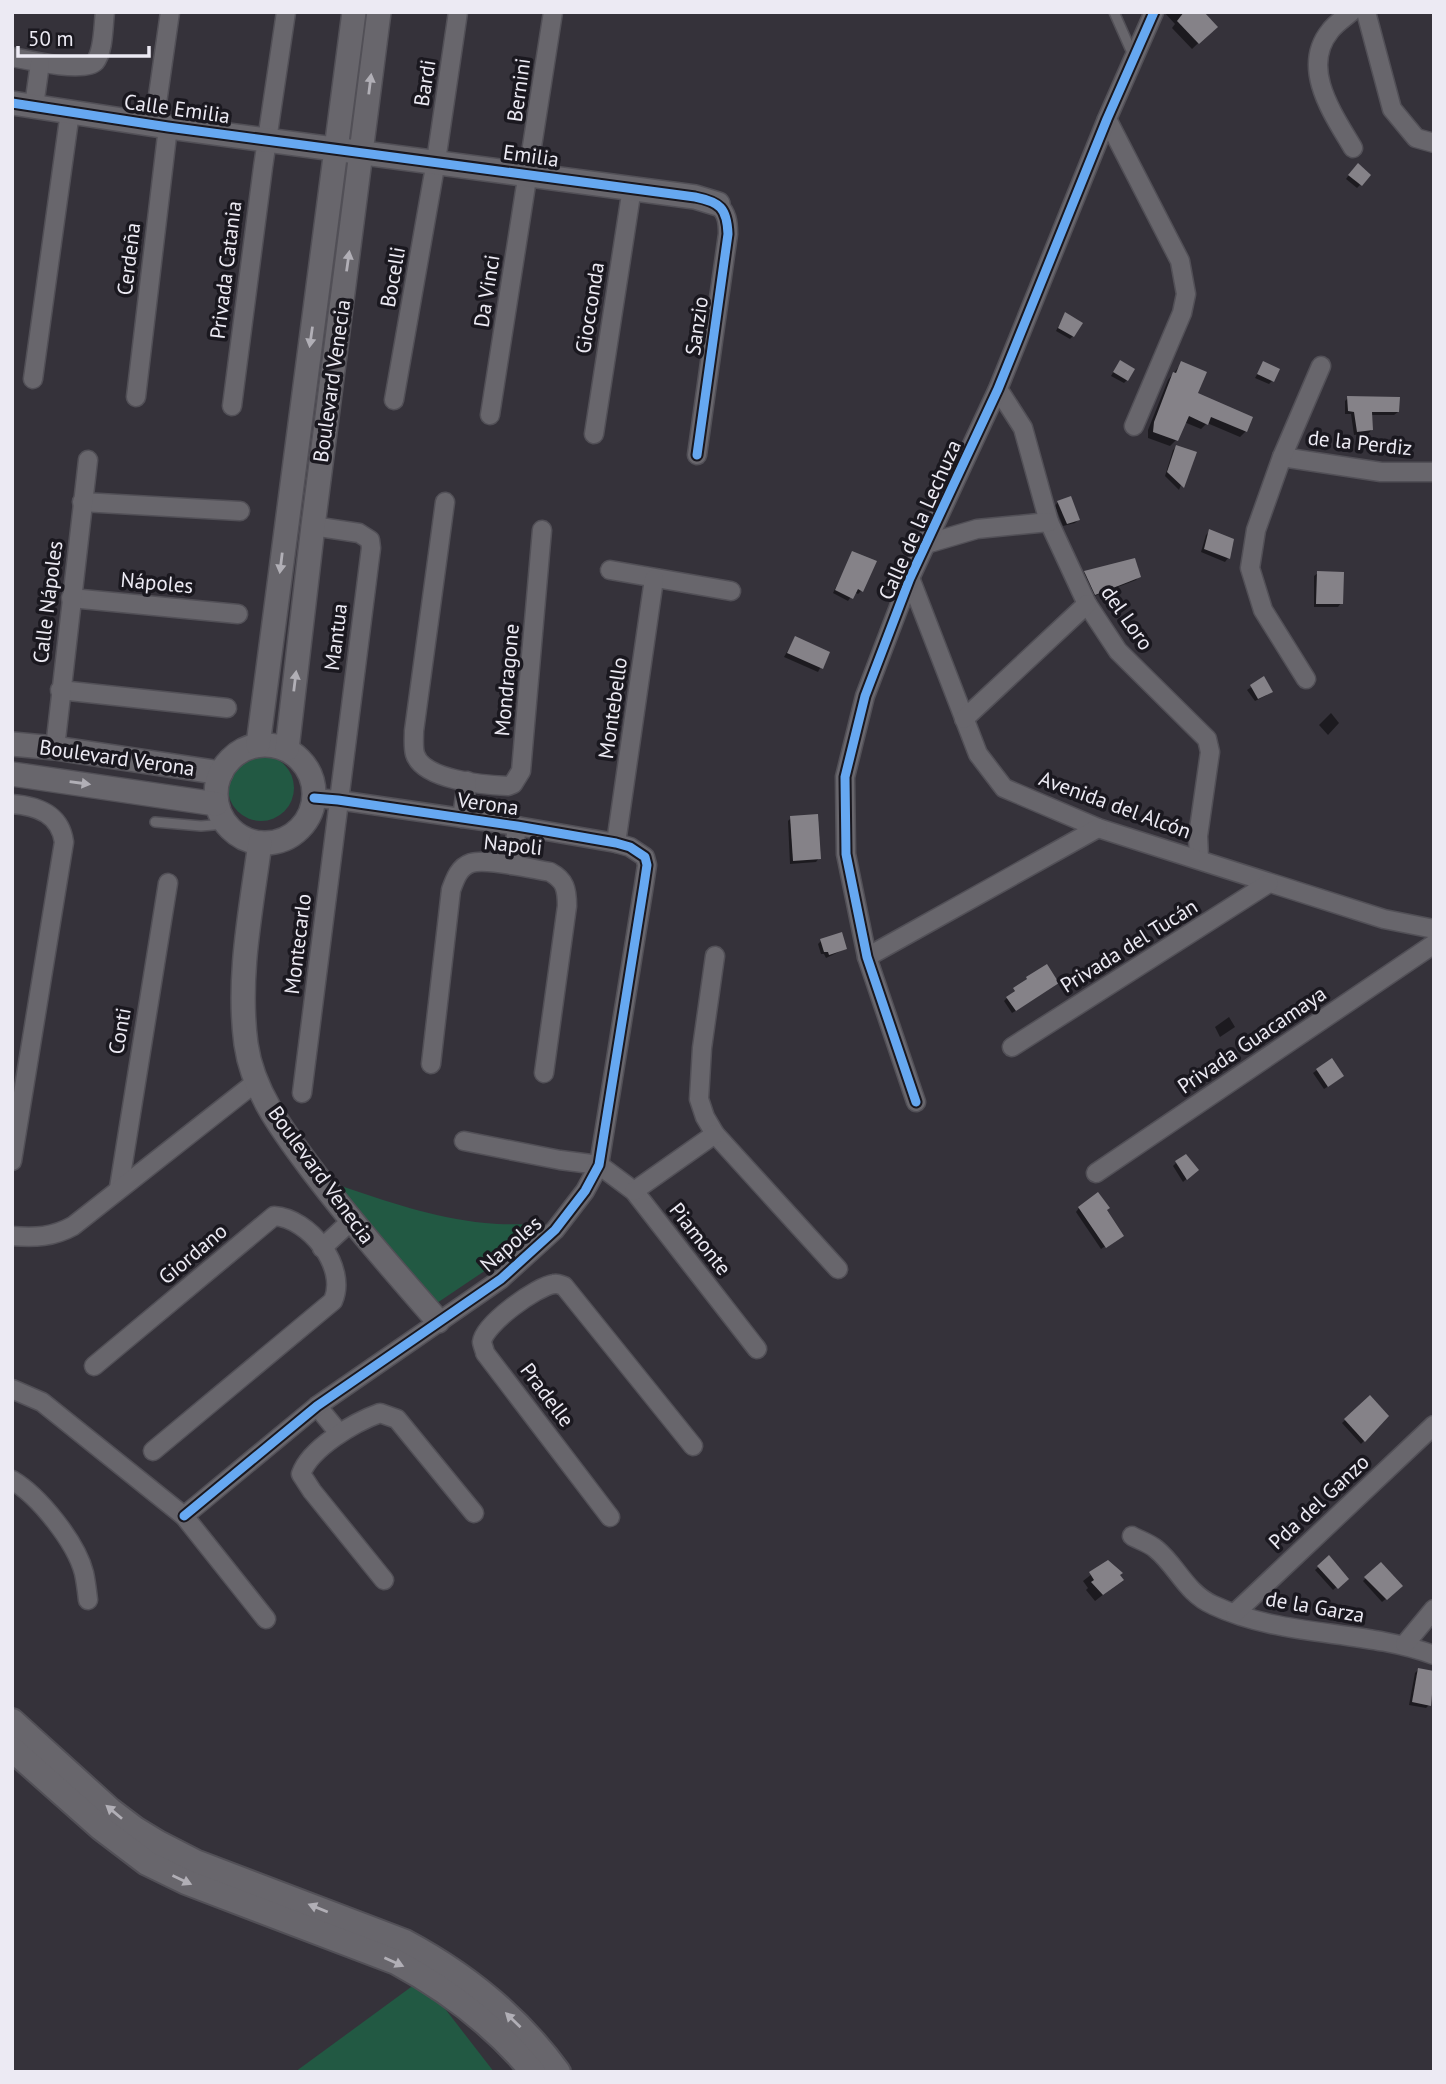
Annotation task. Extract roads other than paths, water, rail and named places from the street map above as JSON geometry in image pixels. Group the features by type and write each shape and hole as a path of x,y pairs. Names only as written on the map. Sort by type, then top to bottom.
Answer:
{"main road":[{"path":"12,1721 110,1810 158,1843 195,1862 405,1942 432,1956 489,1998 544,2053 558,2072"},
{"path":"12,1749 101,1828 147,1863 186,1882 277,1915 408,1969 477,2016 533,2072"}],"street":[{"path":"12,57 40,63 89,66 96,61 100,49 105,12"},
{"name":"Cerdeña","path":"136,397 170,12"},
{"name":"Privada Catania","path":"232,406 286,12"},
{"name":"Boulevard Venecia","path":"258,745 354,12"},
{"name":"Boulevard Venecia","path":"287,749 379,12"},
{"name":"Bardi","path":"436,161 458,12"},
{"name":"Bernini","path":"528,173 553,12"},
{"name":"Calle de la Lechuza","path":"916,1102 867,957 846,854 845,776 865,695 910,579 998,389 1107,119 1154,12"},
{"path":"1351,12 1329,31 1317,54 1317,75 1332,114 1353,148"},
{"path":"1366,12 1392,109 1416,138 1434,143"},
{"path":"23,105 40,63"},
{"name":"Calle Emilia","path":"23,105 337,148"},
{"path":"33,379 70,112"},
{"path":"1107,119 1180,261 1186,294 1182,313 1134,426"},
{"name":"Emilia","path":"337,148 695,197 718,204"},
{"name":"Bocelli","path":"394,400 436,161"},
{"name":"Da Vinci","path":"490,415 528,173"},
{"name":"Giocconda","path":"594,434 632,188"},
{"name":"Sanzio","path":"697,455 728,234 728,219 718,204"},
{"path":"1306,679 1263,610 1250,568 1256,530 1282,457 1321,366"},
{"name":"del Loro","path":"998,389 1023,428 1049,522 1087,604 1118,651 1207,739 1210,752 1198,836 1199,859"},
{"name":"de la Perdiz","path":"1282,457 1381,472 1434,472"},
{"name":"Calle Nápoles","path":"55,748 88,460"},
{"path":"82,502 240,511"},
{"path":"445,502 414,743 416,755 427,769 439,775 467,780 462,818"},
{"path":"926,544 977,529 1049,522"},
{"name":"Mantua","path":"313,526 359,533 370,540 371,548 338,800"},
{"name":"Mondragone","path":"467,780 508,786 521,771 542,530"},
{"path":"610,570 731,591"},
{"name":"Montebello","path":"616,844 654,579"},
{"name":"Avenida del Alcón","path":"910,579 978,754 1003,788 1098,828 1384,919 1434,929"},
{"name":"Nápoles","path":"71,598 238,614"},
{"path":"964,719 1087,604"},
{"path":"60,690 227,708"},
{"name":"Boulevard Verona","path":"12,744 221,773"},
{"path":"268,744 287,749 303,761 312,779 314,798 310,814 301,827 289,837 274,842 260,843 240,836 220,814 216,787 225,765 234,755 258,745 268,744"},
{"path":"12,1161 64,842 60,824 54,818 45,812 14,804 15,774"},
{"name":"Boulevard Verona","path":"15,774 220,814"},
{"name":"Verona","path":"314,798 517,826 616,844 639,851 645,857 647,865"},
{"name":"Montecarlo","path":"302,1093 338,800"},
{"path":"512,865 517,826"},
{"path":"867,957 1098,828"},
{"name":"Boulevard Venecia","path":"260,843 242,981 246,1047 256,1082 281,1129 351,1221 438,1321"},
{"name":"Napoli","path":"431,1064 448,905 455,878 471,863 512,865 550,872 565,883 568,894 544,1073"},
{"name":"Napoles","path":"184,1516 317,1406 501,1279 555,1230 585,1191 599,1165 647,865"},
{"name":"Conti","path":"119,1188 168,883"},
{"name":"Privada del Tucán","path":"1012,1047 1269,883"},
{"name":"Privada Guacamaya","path":"1096,1173 1434,944"},
{"path":"715,956 702,1048 699,1099 705,1117 715,1133 838,1269"},
{"path":"12,1236 32,1238 57,1235 73,1226 256,1082"},
{"path":"634,1191 715,1133"},
{"path":"464,1141 599,1165"},
{"name":"Piamonte","path":"599,1165 634,1191 757,1349"},
{"name":"Giordano","path":"94,1366 274,1216 295,1221 304,1227 322,1248 338,1280 338,1290 333,1301 153,1451"},
{"path":"322,1248 351,1221"},
{"path":"501,1279 518,1302"},
{"name":"Pradelle","path":"610,1517 485,1353 482,1343 485,1335 518,1302 549,1285 556,1283 564,1286 693,1446"},
{"path":"12,1389 41,1402 184,1516 266,1619"},
{"path":"317,1406 339,1433"},
{"path":"384,1580 301,1474 304,1465 339,1433 380,1413 397,1419 474,1513"},
{"name":"Pda del Ganzo","path":"1235,1613 1434,1425"},
{"path":"12,1480 26,1488 49,1514 75,1551 83,1571 88,1600"},
{"name":"de la Garza","path":"1132,1536 1155,1547 1185,1584 1198,1597 1213,1606 1278,1627 1405,1644 1434,1655"},
{"path":"1405,1644 1434,1609"}],"lane":[{"path":"1114,12 1134,57"},
{"path":"155,822 201,826 220,814"}]}
